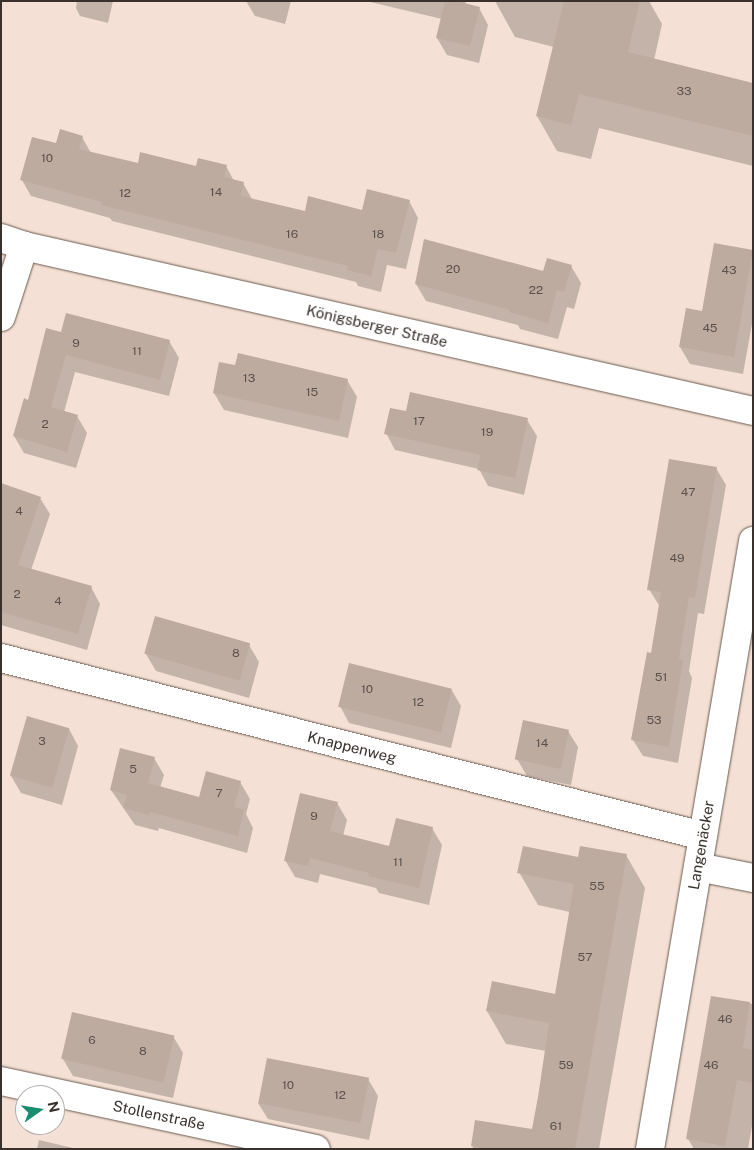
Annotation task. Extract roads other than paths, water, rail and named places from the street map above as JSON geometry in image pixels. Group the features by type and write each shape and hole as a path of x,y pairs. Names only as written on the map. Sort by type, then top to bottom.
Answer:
{"street":[{"path":"1,317 13,242"},
{"name":"Königsberger Straße","path":"13,242 753,411"},
{"name":"Langenäcker","path":"650,1149 753,542"},
{"name":"Knappenweg","path":"1,658 703,836"},
{"path":"698,866 753,878"},
{"name":"Stollenstraße","path":"1,1081 316,1149"}]}
